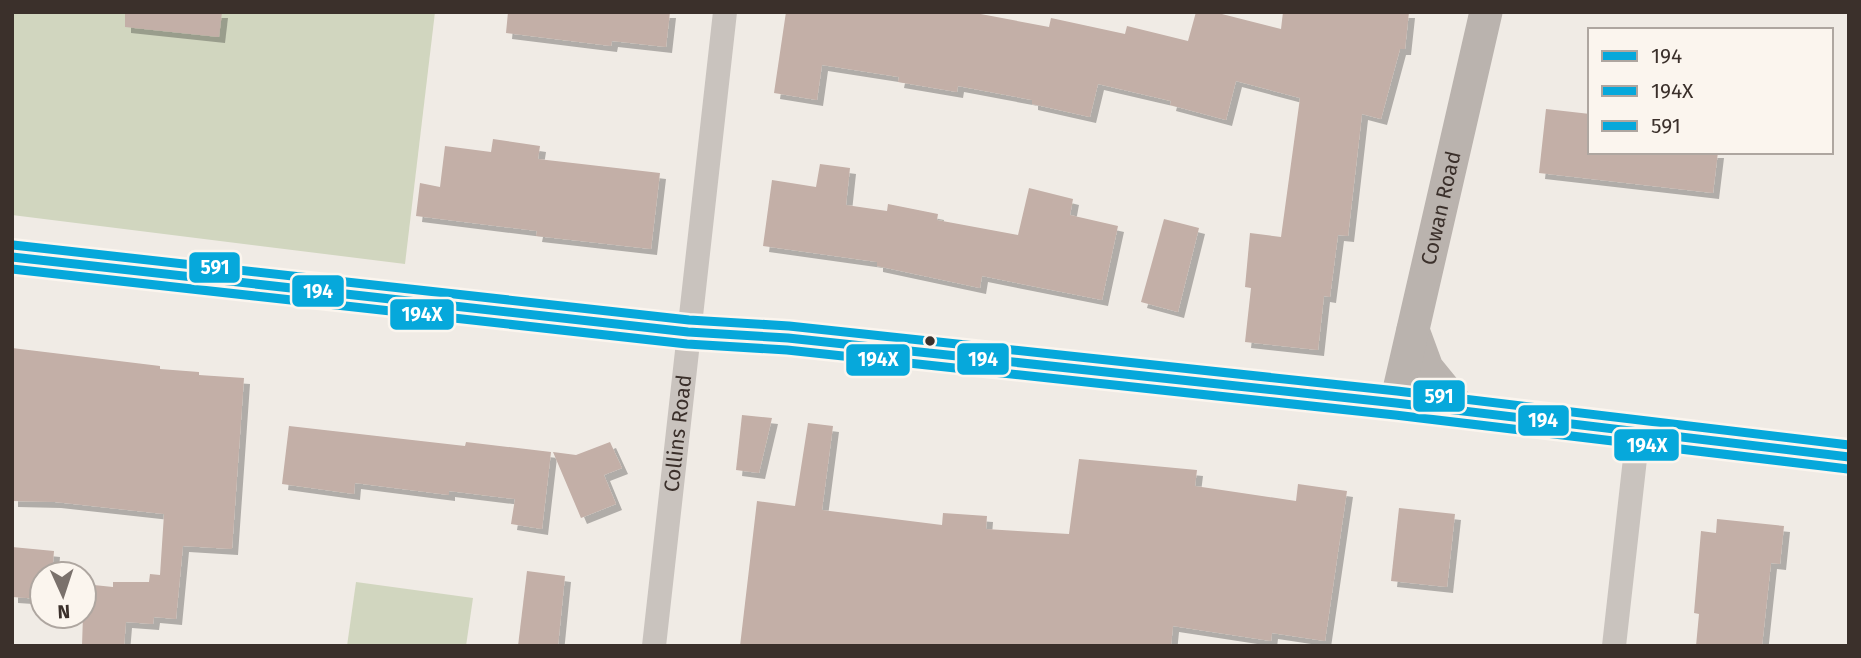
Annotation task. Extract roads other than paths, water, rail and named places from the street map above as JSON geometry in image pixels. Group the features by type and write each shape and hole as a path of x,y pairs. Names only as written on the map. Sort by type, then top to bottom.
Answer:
{"main road":[{"name":"Cowan Road","path":"1396,403 1486,12"},
{"path":"12,257 688,332 788,338 1396,403 1849,457"},
{"path":"1413,330 1427,368 1462,411"}],"street":[{"name":"Collins Road","path":"654,646 725,12"},
{"path":"1614,646 1638,432"}]}
